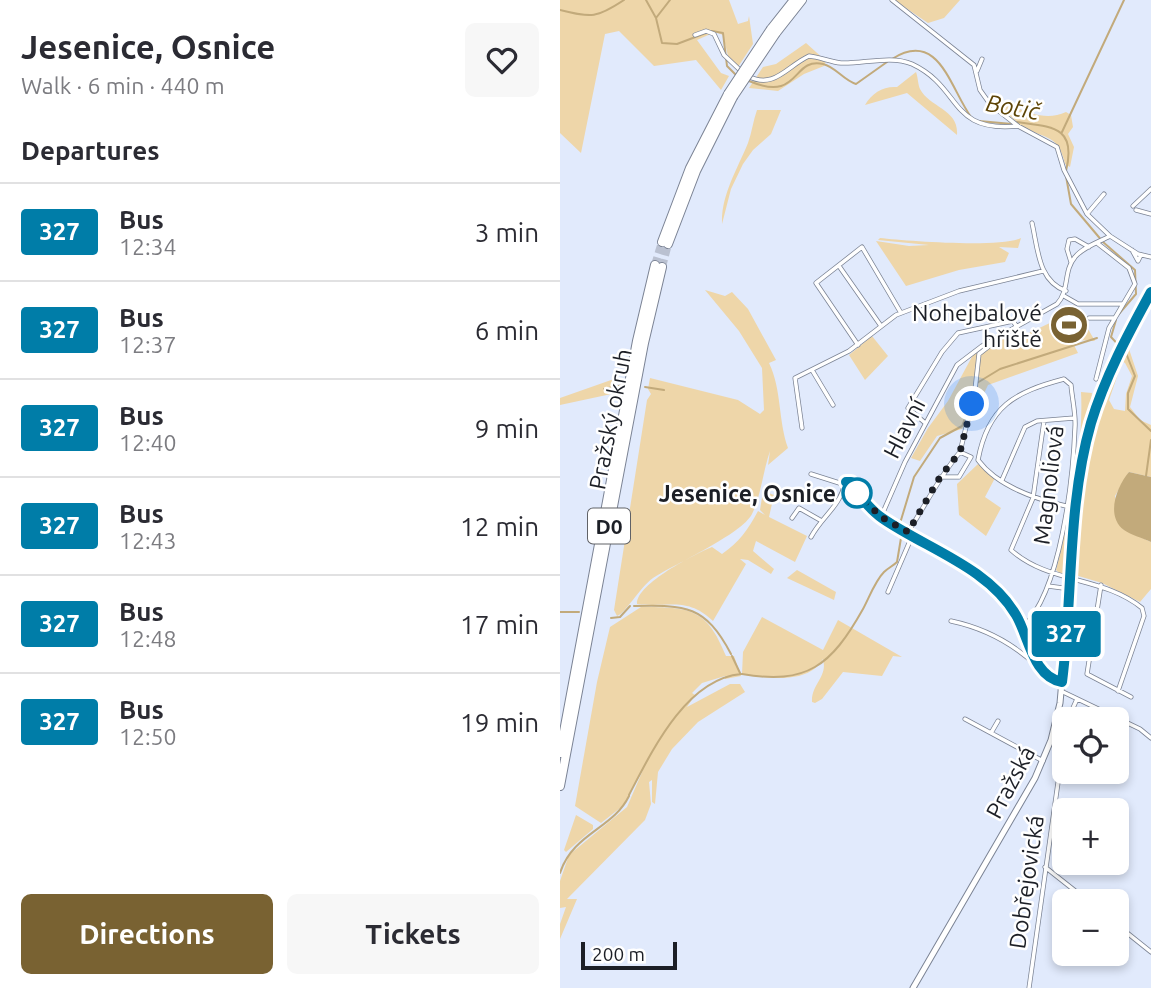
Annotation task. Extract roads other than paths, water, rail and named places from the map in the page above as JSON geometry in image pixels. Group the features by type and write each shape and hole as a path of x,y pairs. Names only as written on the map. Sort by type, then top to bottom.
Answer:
{"highway":[{"path":"665,243 692,163 731,96 794,0"},
{"path":"774,31 802,0"},
{"name":"Pražský okruh","path":"560,753 637,341 658,266 560,786"}],"main road":[{"name":"Pražská","path":"913,988 1043,761 1051,740 1061,691 1081,477 1091,425 1122,348 1151,292"}],"street":[{"path":"892,0 968,60 978,71"},
{"path":"695,35 710,31 724,55 737,68 749,77 764,82 775,80 809,56 842,63 892,61 918,68 950,94 961,110 975,123 986,126 1017,124"},
{"path":"982,59 977,84 985,99 1017,124 1058,147 1066,173 1087,214 1110,236 1141,255 1151,257"},
{"path":"1151,189 1135,208 1151,214"},
{"path":"1087,214 1104,194"},
{"path":"1032,223 1043,271 1053,285 1078,304 1122,304"},
{"path":"888,592 910,533 940,477 960,452 975,390 979,354 1002,335 1057,304 1065,294 1072,262 1078,253 1110,236"},
{"path":"1072,262 1067,248 1069,240 1075,239 1090,247"},
{"path":"1096,379 1105,338 1122,304 1135,288 1133,273 1100,242"},
{"path":"858,345 816,283 862,247 901,313"},
{"path":"839,265 881,327"},
{"path":"802,428 794,380 858,345 901,313 959,291 1043,271"},
{"path":"1089,318 1114,318"},
{"path":"925,422 908,408 935,362 958,333 1013,321 1017,327"},
{"name":"Hlavní","path":"881,517 925,422 957,365 1002,335"},
{"path":"812,370 833,405"},
{"name":"Magnoliová","path":"1002,481 978,460 998,410 1013,398 1062,380 1068,381 1074,418 1065,529 1048,586 1039,607 1023,627"},
{"path":"1066,506 1032,498 1002,481 1021,433 1031,424 1074,418"},
{"path":"1044,421 1032,498 1011,550 1052,573 1101,585 1128,597 1144,611 1118,691"},
{"path":"940,477 959,477 971,457 960,452"},
{"path":"811,474 845,487"},
{"path":"811,537 820,520 832,514 849,481 881,517 989,585 1013,611 1023,627 1040,669"},
{"path":"792,518 799,508 820,520"},
{"path":"1101,585 1087,674 1131,697"},
{"path":"1048,586 1063,588"},
{"path":"951,621 971,625 1000,639 1053,681 1062,682"},
{"path":"1061,691 1140,729 1151,738"},
{"path":"1073,707 1077,699"},
{"path":"965,719 1043,761"},
{"path":"994,734 998,720"},
{"name":"Dobřejovická","path":"1029,988 1057,784"},
{"path":"1045,867 1073,889"},
{"path":"1129,934 1151,952"}],"waterway":[{"name":"Botič","path":"560,10 594,15 624,0"},
{"name":"Botič","path":"646,0 656,18 662,43 677,44 706,33"},
{"path":"656,18 670,0"},
{"path":"1062,132 1124,0"},
{"name":"Botič","path":"712,31 723,33 727,66 737,76"},
{"name":"Botič","path":"892,59 908,52 921,51 932,57 949,78 971,117"},
{"name":"Botič","path":"749,81 778,87 787,83 805,67 823,64 856,84 887,62"},
{"name":"Botič","path":"979,121 1012,124"},
{"name":"Botič","path":"1017,122 1051,128 1065,137 1068,145 1066,171"},
{"name":"Botič","path":"1066,176 1071,204 1103,242 1135,270 1136,294 1118,315"},
{"name":"Botič","path":"1116,320 1111,337 1126,353 1135,376 1128,393 1128,409 1151,431"},
{"path":"977,383 1000,369 1097,338"},
{"path":"604,389 623,385"},
{"path":"645,387 664,390"},
{"path":"972,397 974,387"},
{"path":"742,674 765,677 800,673 828,658 840,645 878,580 897,562 901,538 898,530 914,477 940,438 962,426 970,406"},
{"name":"Botič","path":"1146,476 1151,440"},
{"path":"611,618 620,617 630,606"},
{"path":"634,606 667,606 692,611 712,626 731,654"},
{"path":"560,612 579,612"},
{"path":"732,656 740,673"},
{"path":"629,795 648,758 687,703 721,679 741,674"},
{"path":"560,873 574,849 613,816 629,796"}],"tunnel":[{"path":"655,265 662,242"},
{"path":"662,267 668,244"}],"place":[{"name":"Nohejbalové hřiště","path":"1069,325"},
{"name":"Jesenice, Osnice","path":"857,493"}]}
